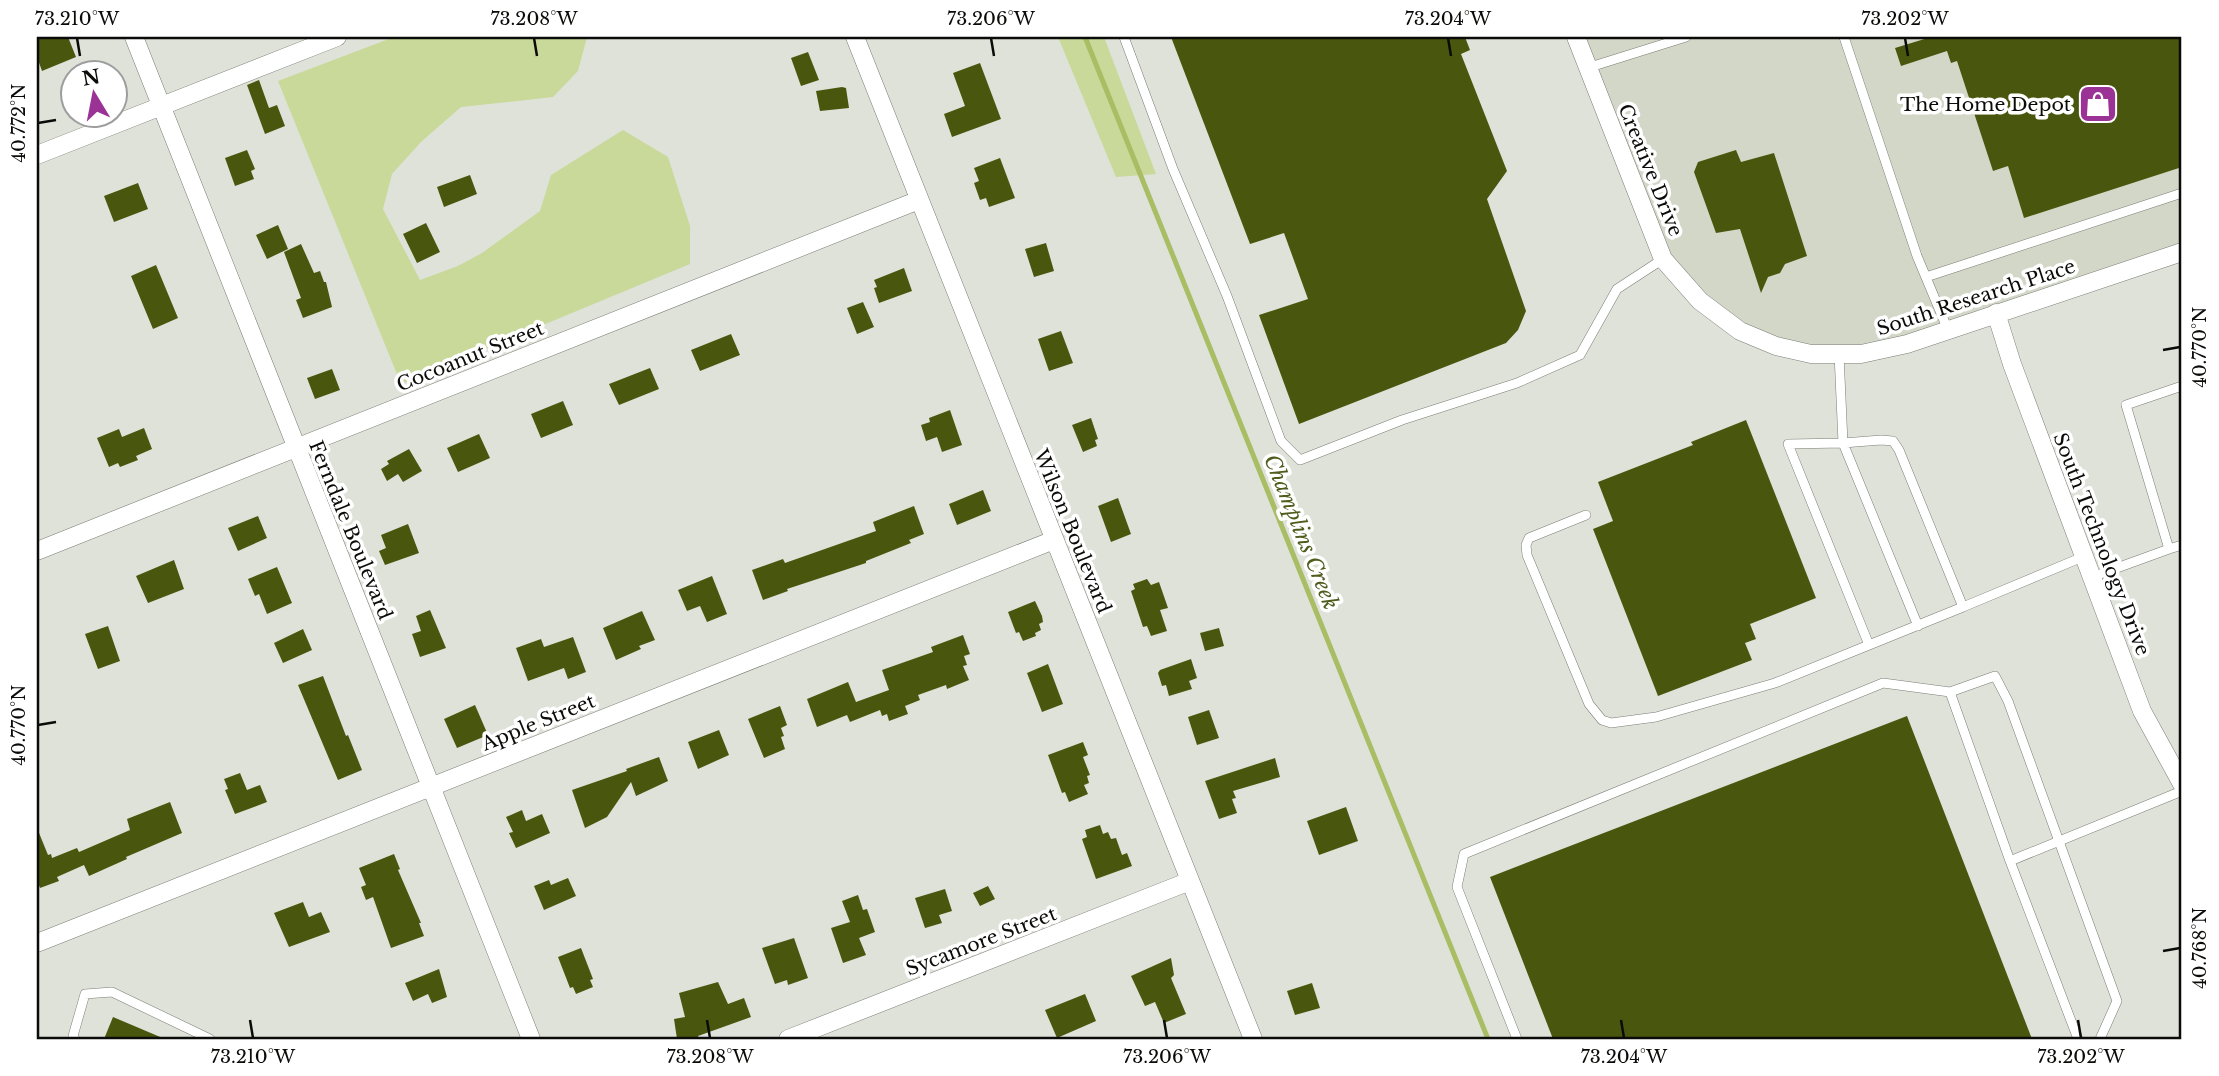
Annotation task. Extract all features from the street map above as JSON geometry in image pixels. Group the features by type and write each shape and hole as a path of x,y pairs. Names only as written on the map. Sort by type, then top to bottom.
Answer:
{"street":[{"name":"Ferndale Boulevard","path":"134,37 531,1039"},
{"path":"37,155 337,37"},
{"name":"Wilson Boulevard","path":"855,37 1253,1039"},
{"name":"Creative Drive","path":"1576,37 1663,258 1700,301 1740,331"},
{"name":"Cocoanut Street","path":"37,551 919,200"},
{"name":"South Research Place","path":"1740,331 1776,346 1811,354 1861,354 1907,344 1996,313 2181,256"},
{"name":"South Technology Drive","path":"1996,313 2012,364 2142,711 2182,784"},
{"name":"Apple Street","path":"37,943 1054,540"},
{"name":"Sycamore Street","path":"788,1039 1190,881"}],"lane":[{"path":"1124,37 1173,169 1227,296 1281,441 1300,460 1402,420 1517,383 1580,355 1617,289 1663,258"},
{"path":"1587,68 1686,37"},
{"path":"1844,37 1926,277 1948,330"},
{"path":"1926,277 2182,192"},
{"path":"1839,354 1843,443 1918,626"},
{"path":"2169,549 2126,405 2182,386"},
{"path":"1869,645 1788,444 1893,441 1963,607"},
{"path":"1586,514 1528,538 1527,555 1589,704 1602,720 1611,723 1636,721 1775,683 2085,556"},
{"path":"2092,577 2182,545"},
{"path":"1517,1039 1457,887 1464,853 1883,683 1951,692 1994,676 2008,701 2117,1002 2100,1039"},
{"path":"1951,692 2010,861 2078,1039"},
{"path":"2010,861 2182,791"},
{"path":"75,1039 73,1036 85,994 112,992 210,1039"}],"shaded area":[{"path":"1576,37 2182,37 2182,252 1907,344 1811,354 1740,331 1663,259"}],"green space":[{"path":"394,37 587,37 578,71 553,97 461,107 421,142 392,174 383,209 420,280 458,266 482,253 540,211 551,175 623,130 668,157 690,226 690,264 401,384 278,81"},
{"path":"1058,37 1104,37 1156,174 1116,177"}],"building":[{"path":"37,37 68,37 76,57 60,60 60,64 42,71 37,57"},
{"path":"1171,37 1465,37 1470,50 1461,54 1507,171 1487,199 1526,311 1518,330 1506,343 1299,424 1259,315 1308,299 1284,233 1250,244"},
{"name":"The Home Depot","path":"1931,37 2182,37 2182,167 2024,218 2008,166 1993,171 1957,61 1951,63 1947,51 1901,66 1895,48"},
{"path":"808,52 819,80 801,86 791,58"},
{"path":"980,63 1001,119 952,137 944,114 965,106 953,73"},
{"path":"259,80 269,108 277,105 285,126 265,134 247,85"},
{"path":"846,88 849,108 820,111 816,91"},
{"path":"247,150 255,169 251,171 254,179 235,186 225,158"},
{"path":"1736,150 1741,162 1774,153 1807,256 1785,264 1780,273 1768,277 1761,293 1740,229 1716,233 1694,172 1698,162"},
{"path":"1000,158 1015,198 989,207 986,198 980,200 974,183 979,181 974,168"},
{"path":"470,175 477,194 444,207 437,187"},
{"path":"138,183 148,209 114,222 104,196"},
{"path":"426,223 440,252 417,263 403,234"},
{"path":"278,225 288,249 267,259 256,235"},
{"path":"1046,243 1054,271 1034,277 1025,249"},
{"path":"301,244 314,273 320,271 326,282 332,307 303,318 296,300 301,298 284,252"},
{"path":"156,265 178,318 153,329 131,276"},
{"path":"904,268 912,291 879,303 874,280"},
{"path":"863,302 874,327 857,334 847,308"},
{"path":"1061,331 1073,363 1049,371 1038,339"},
{"path":"731,334 740,355 700,371 691,350"},
{"path":"650,368 659,389 619,405 609,384"},
{"path":"332,369 340,390 315,399 307,378"},
{"path":"563,401 573,425 541,438 531,414"},
{"path":"950,410 962,445 942,452 937,437 926,441 921,425 930,422 929,418"},
{"path":"1091,418 1098,439 1095,440 1097,446 1083,452 1072,425"},
{"path":"1746,420 1816,598 1750,624 1756,639 1745,643 1752,660 1658,696 1593,529 1613,521 1598,482 1693,445 1691,442"},
{"path":"144,428 152,449 136,456 138,460 120,467 118,463 109,467 97,438 119,429 122,437"},
{"path":"479,434 490,458 458,472 447,448"},
{"path":"409,449 422,471 403,482 398,474 387,481 381,469 389,464 387,461"},
{"path":"983,490 991,511 957,525 949,504"},
{"path":"1118,498 1131,534 1111,542 1098,506"},
{"path":"914,506 924,534 909,540 911,543 866,563 787,589 788,591 763,600 752,570 783,559 785,563 876,531 873,522"},
{"path":"258,516 267,538 238,551 228,528"},
{"path":"408,524 419,553 385,565 379,551 386,548 381,535"},
{"path":"174,560 184,589 148,603 136,576"},
{"path":"277,567 292,603 267,614 259,594 255,596 248,579"},
{"path":"712,576 727,614 707,622 700,606 687,611 678,590"},
{"path":"1147,579 1151,585 1159,582 1168,608 1160,610 1167,631 1151,636 1147,626 1143,627 1131,591 1135,589 1133,584"},
{"path":"1035,601 1042,616 1043,622 1039,624 1041,630 1035,633 1036,636 1023,641 1019,632 1016,633 1008,612"},
{"path":"430,610 446,648 420,657 412,634 421,631 416,616"},
{"path":"642,611 655,640 616,660 603,628"},
{"path":"108,626 120,661 98,669 85,634"},
{"path":"1219,628 1224,646 1205,651 1200,633"},
{"path":"303,629 312,650 283,663 274,643"},
{"path":"963,635 970,654 964,656 967,665 963,666 969,680 947,689 946,685 918,695 920,700 905,706 908,714 889,721 887,714 882,716 880,710 850,722 847,715 817,727 807,699 848,682 856,702 889,690 882,670 933,652 931,647"},
{"path":"573,637 586,672 568,679 564,668 528,681 516,648 541,639 544,647"},
{"path":"1191,659 1197,678 1189,681 1192,689 1169,696 1158,673"},
{"path":"1048,664 1063,704 1042,712 1027,673"},
{"path":"323,676 362,770 338,780 298,685"},
{"path":"475,705 488,735 457,748 444,719"},
{"path":"780,706 787,725 781,728 785,749 764,758 748,719"},
{"path":"1209,710 1219,738 1197,745 1188,717"},
{"path":"1907,716 2032,1039 1553,1039 1490,877"},
{"path":"719,730 729,755 698,769 688,742"},
{"path":"1083,742 1088,755 1083,757 1090,775 1087,776 1089,783 1084,785 1088,794 1069,802 1065,792 1062,793 1048,755"},
{"path":"659,757 668,781 636,796 631,782 607,817 585,828 572,790"},
{"path":"1275,758 1280,777 1233,791 1236,798 1232,799 1237,813 1219,819 1205,781"},
{"path":"240,773 247,790 260,785 267,802 235,814 225,790 228,789 224,779"},
{"path":"170,802 182,833 89,876 84,865 57,877 59,881 40,888 37,880 37,828 48,855 51,854 52,858 77,848 79,852 130,830 127,819"},
{"path":"1346,807 1358,841 1319,855 1307,821"},
{"path":"522,810 526,821 542,814 550,833 516,848 506,817"},
{"path":"1100,825 1103,834 1108,832 1111,839 1116,838 1122,855 1127,853 1132,866 1096,879 1082,839 1087,837 1085,830"},
{"path":"394,854 424,936 391,948 373,897 366,900 361,887 366,885 359,868"},
{"path":"568,878 576,896 544,910 534,886 549,880 551,885"},
{"path":"988,886 995,899 980,906 973,893"},
{"path":"945,889 952,911 939,915 942,923 925,928 915,898"},
{"path":"858,895 863,910 867,909 875,932 859,938 866,955 843,963 831,928 850,922 842,901"},
{"path":"303,902 309,917 321,912 330,932 289,947 274,913"},
{"path":"794,938 808,978 788,985 787,980 775,984 762,948"},
{"path":"581,948 593,979 590,980 593,987 576,994 573,987 570,988 558,957"},
{"path":"1171,958 1174,975 1171,978 1186,1014 1164,1023 1155,1002 1145,1006 1131,976"},
{"path":"439,969 447,997 432,1003 428,994 413,1001 405,983"},
{"path":"718,982 728,1004 744,998 751,1017 698,1036 699,1039 677,1039 674,1019 685,1017 679,993"},
{"path":"1312,983 1320,1008 1295,1015 1287,991"},
{"path":"1085,994 1096,1021 1057,1038 1045,1010"},
{"path":"113,1017 165,1039 104,1039"}],"waterway":[{"name":"Champlins Creek","path":"1085,37 1488,1039"}],"place":[{"name":"The Home Depot","path":"2098,104"}]}
